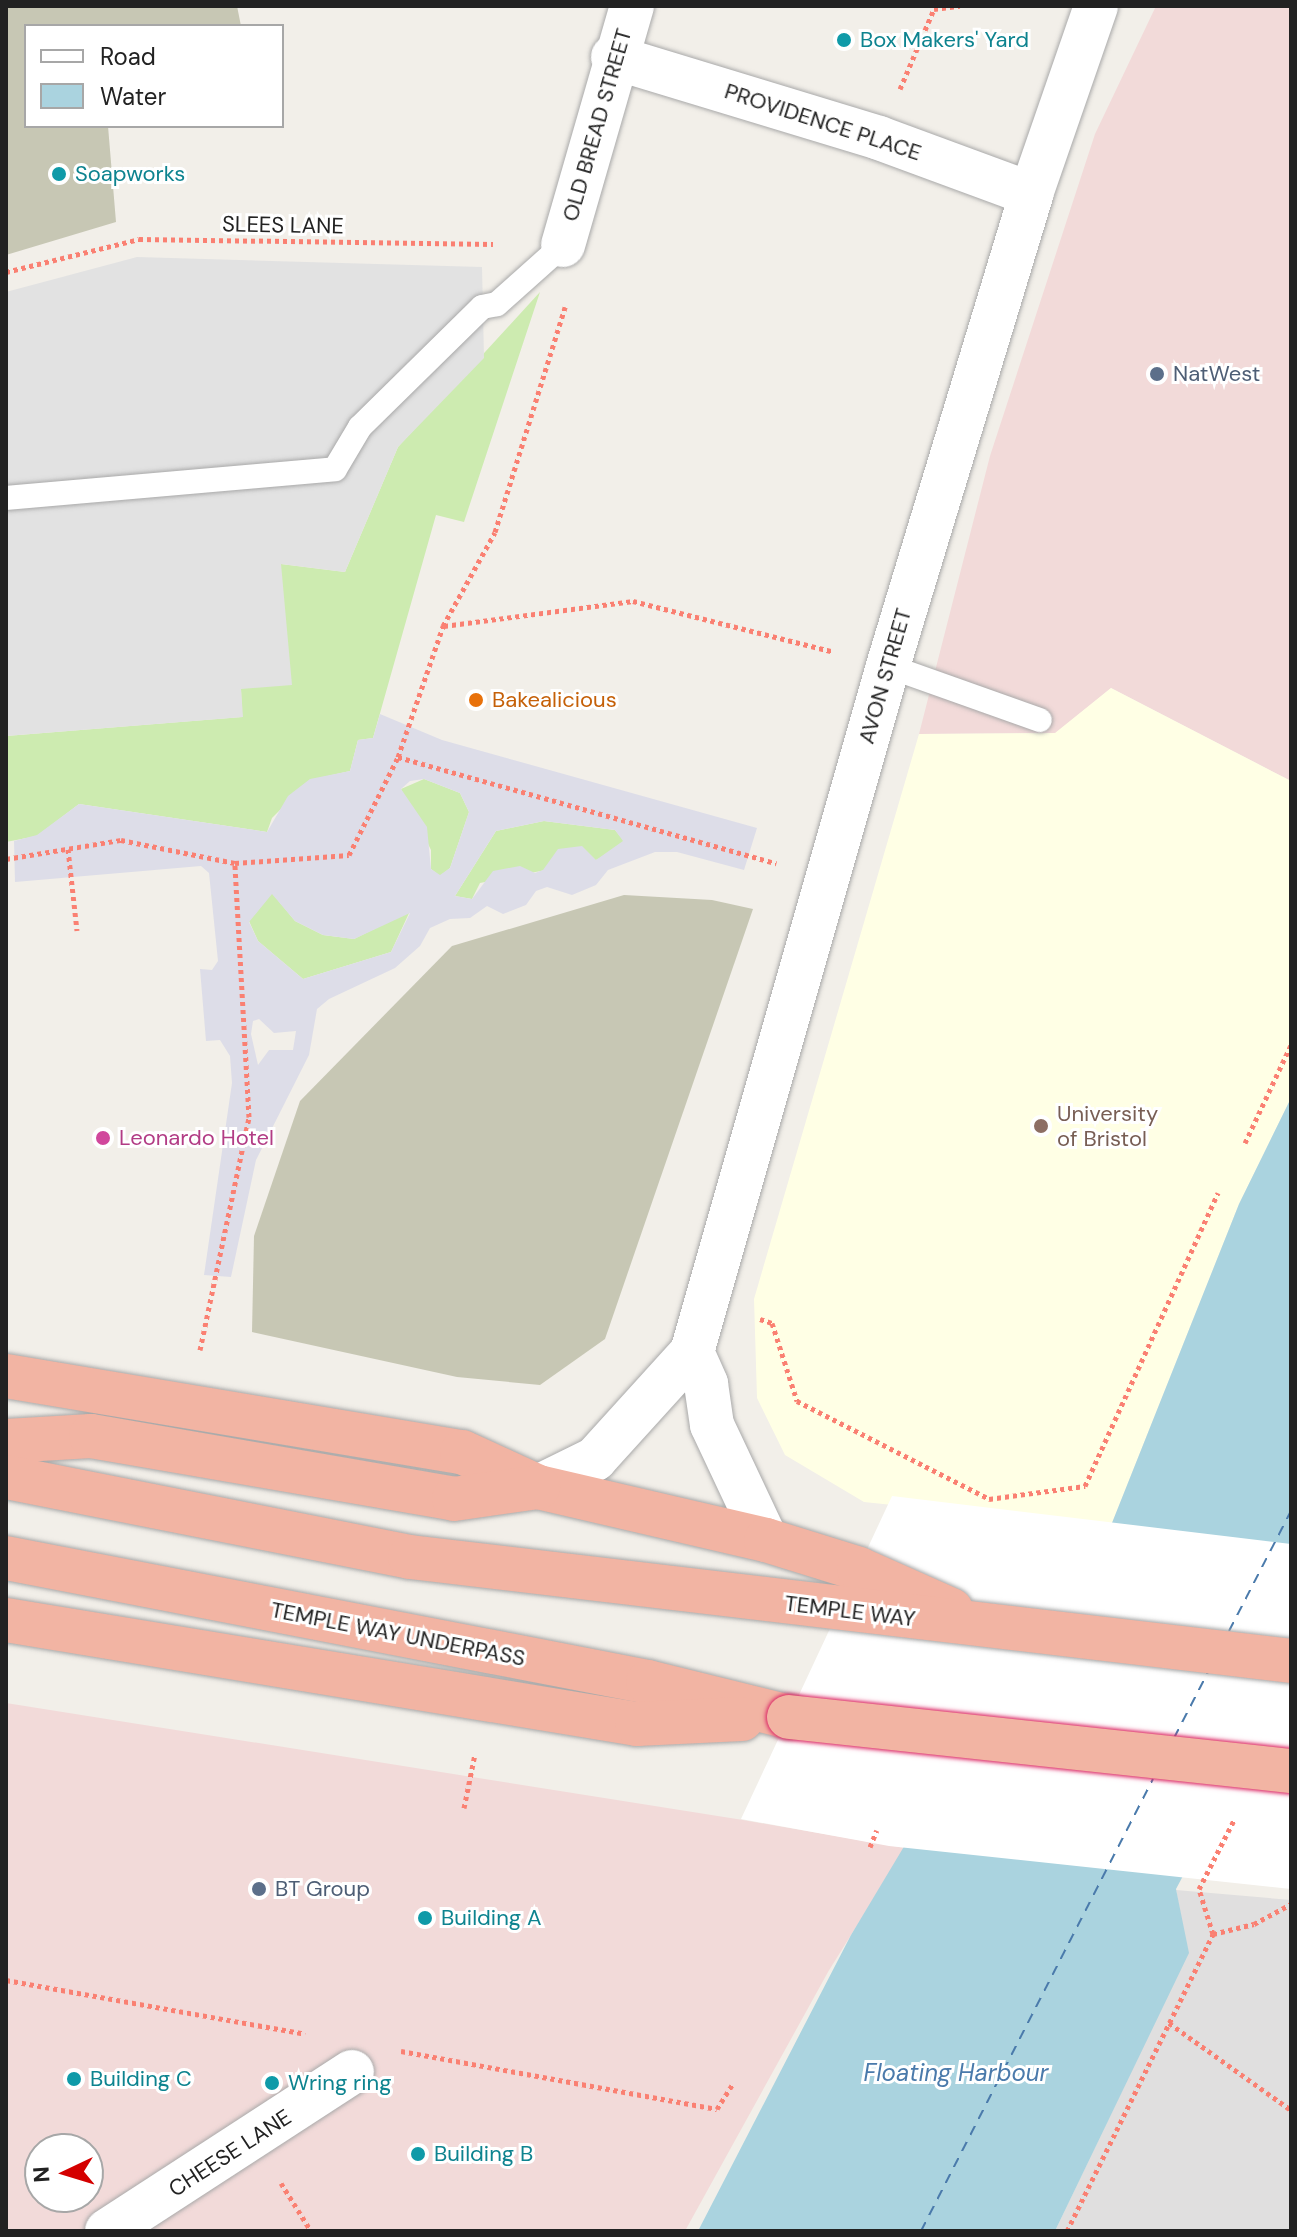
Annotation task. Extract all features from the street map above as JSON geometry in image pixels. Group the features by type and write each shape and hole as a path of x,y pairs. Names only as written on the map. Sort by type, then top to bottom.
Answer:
{"highway":[{"path":"6,1376 462,1452 538,1487 766,1540 859,1569 993,1629"},
{"path":"6,1441 91,1436 454,1499 538,1487"},
{"name":"TEMPLE WAY","path":"6,1477 410,1557 993,1629 1291,1661"},
{"name":"TEMPLE WAY UNDERPASS","path":"6,1558 648,1682 789,1717"},
{"path":"6,1620 637,1724 789,1717 1291,1771"}],"street":[{"name":"OLD BREAD STREET","path":"563,245 613,57 632,6"},
{"name":"AVON STREET","path":"538,1487 595,1459 692,1352 888,666 1031,194 1096,6"},
{"name":"PROVIDENCE PLACE","path":"613,57 879,138 1031,194"},
{"path":"692,1352 721,1447 766,1540"},
{"name":"CHEESE LANE","path":"107,2231 352,2072"}],"lane":[{"path":"6,498 335,469 360,427 482,307 497,304 563,245"},
{"path":"888,666 1040,720"}],"path":[{"path":"879,138 934,9 960,6"},
{"name":"SLEES LANE","path":"6,272 139,239 563,245"},
{"path":"6,859 121,840 235,863 349,855 398,757 443,626 495,532 572,284 563,245"},
{"path":"443,626 633,601 797,643"},
{"path":"398,757 827,877"},
{"path":"68,849 77,931"},
{"path":"200,1350 249,1117 235,863"},
{"path":"1245,1143 1291,1045"},
{"path":"751,1316 772,1323 797,1401 989,1499 1085,1486 1218,1193"},
{"path":"464,1808 473,1765"},
{"path":"870,1847 877,1830"},
{"path":"1067,2231 1213,1934 1199,1889"},
{"path":"1213,1934 1254,1924 1291,1904"},
{"path":"6,1980 261,2026"},
{"path":"1169,2023 1291,2110"},
{"path":"393,2050 717,2109 733,2083"},
{"path":"276,2176 311,2231"}],"shaded area":[{"name":"Soapworks","path":"6,6 237,6 241,24 24,24 24,128 108,128 116,222 6,255"},
{"path":"1156,6 1291,6 1291,781 1111,688 1056,733 919,734 990,456 1095,134"},
{"path":"137,257 482,267 484,358 398,447 345,572 281,564 292,685 241,689 243,717 6,736 6,292"},
{"name":"University of Bristol","path":"1111,688 1291,781 1291,1098 1239,1204 1110,1528 864,1502 785,1455 757,1398 754,1299 919,734 1055,733"},
{"path":"380,714 442,740 757,828 744,870 677,852 655,852 608,870 596,885 572,895 547,887 536,891 526,905 503,914 487,906 470,918 450,919 430,928 420,946 395,968 329,999 317,1009 309,1055 256,1160 231,1277 204,1275 232,1083 230,1056 220,1040 206,1041 200,969 212,970 218,961 209,873 201,866 15,882 14,841 37,835 79,804 267,832 288,796 310,779 350,771 358,740 373,738","holes":["424,779 460,793 469,812 450,868 440,875 431,869 427,827 401,789 410,781","544,821 615,830 623,841 596,860 582,846 558,849 543,870 535,873 520,866 493,871 472,899 455,896 496,831","272,894 295,921 323,935 354,939 410,913 391,952 303,979 258,941 249,922","259,1019 274,1033 296,1031 293,1050 269,1050 258,1065 251,1034 253,1021"]},
{"path":"624,895 712,900 753,909 605,1339 540,1385 457,1377 252,1332 254,1236 300,1101 452,946"},
{"path":"6,1703 905,1848 828,1972 685,2231 6,2231"},
{"path":"1176,1890 1291,1900 1291,2231 1055,2231 1188,1953"}],"green space":[{"path":"540,292 464,522 436,515 373,738 358,740 350,771 310,780 272,818 267,832 79,804 37,836 6,842 6,736 242,717 241,689 281,564 345,572 398,447"},
{"path":"424,779 460,793 469,812 450,868 440,876 431,869 431,850 401,789"},
{"path":"544,821 615,830 624,841 621,848 596,860 480,883 472,899 455,896 496,831"},
{"path":"272,893 295,921 323,935 354,939 410,911 391,952 303,979 258,941 249,921"}],"water":[{"name":"Floating Harbour","path":"1291,1098 1291,1673 1176,1889 1189,1953 1055,2231 698,2231 851,1935 975,1728 1110,1528 1239,1204"}],"pier":[{"path":"892,1496 1291,1544 1291,1889 889,1846 741,1819"}],"ferry route":[{"path":"1229,1631 1291,1511"},
{"path":"1174,1738 1208,1672"},
{"path":"921,2231 1153,1779"}],"place":[{"name":"Box Makers' Yard","path":"844,40"},
{"name":"Soapworks","path":"59,174"},
{"name":"NatWest","path":"1157,374"},
{"name":"Bakealicious","path":"476,700"},
{"name":"University of Bristol","path":"1041,1126"},
{"name":"Leonardo Hotel","path":"103,1138"},
{"name":"BT Group","path":"259,1889"},
{"name":"Building A","path":"425,1918"},
{"name":"Building C","path":"74,2079"},
{"name":"Wring ring","path":"272,2083"},
{"name":"Building B","path":"418,2154"}]}
